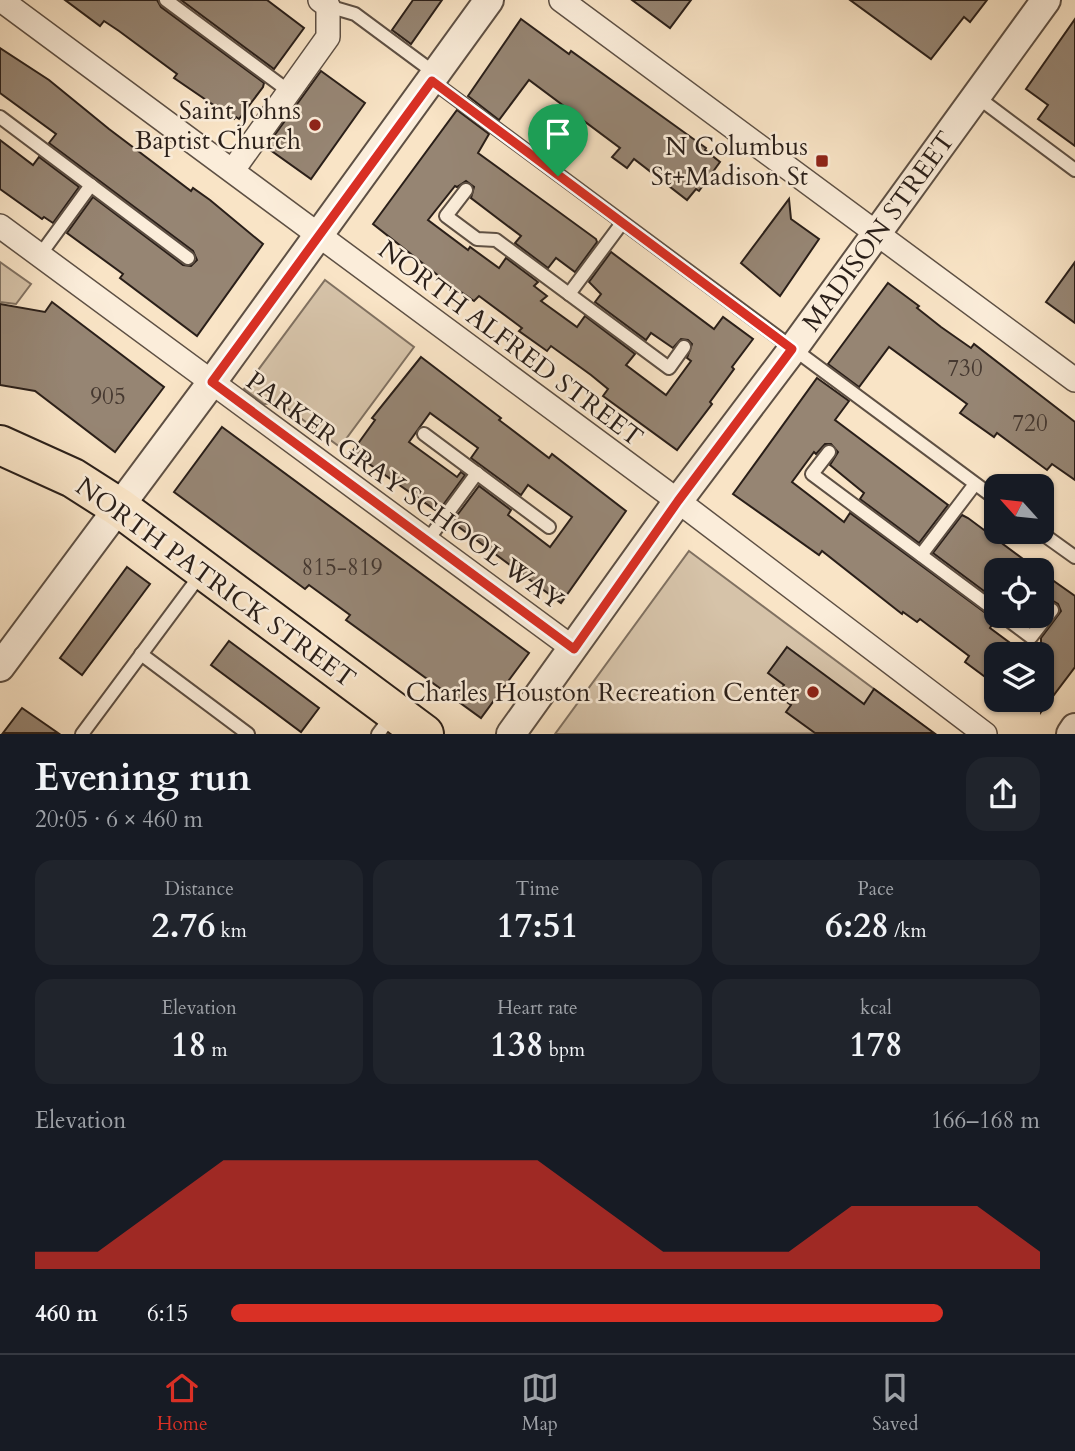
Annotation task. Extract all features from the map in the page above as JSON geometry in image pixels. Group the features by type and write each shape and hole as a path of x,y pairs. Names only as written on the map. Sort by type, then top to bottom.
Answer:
{"highway":[{"name":"NORTH PATRICK STREET","path":"0,445 73,478 120,508 204,570 399,726"}],"street":[{"name":"NORTH ALFRED STREET","path":"1,0 678,501 985,733"},
{"path":"0,667 120,508 489,0"},
{"path":"561,0 1075,380"},
{"name":"MADISON STREET","path":"511,733 1046,0"},
{"path":"233,170 328,37 324,3"},
{"name":"PARKER GRAY SCHOOL WAY","path":"0,226 574,649"},
{"path":"1071,733 1075,728"}],"lane":[{"path":"166,0 290,92"},
{"path":"324,3 355,14 622,223 984,490"},
{"path":"976,96 1075,170"},
{"path":"0,117 188,258"},
{"path":"40,255 91,185"},
{"path":"466,190 446,216 477,239 496,240 669,368 684,347"},
{"path":"569,294 622,223"},
{"path":"424,434 549,527"},
{"path":"829,452 812,474 984,602"},
{"path":"428,541 477,473"},
{"path":"921,555 975,484"},
{"path":"1054,542 1075,557"},
{"path":"82,733 204,570"},
{"path":"1019,628 1031,637 1038,628"},
{"path":"141,654 248,733"}],"shaded area":[{"path":"0,262 31,284 16,304 0,302"},
{"path":"325,280 414,347 340,447 280,403 264,404 244,389"},
{"path":"689,551 933,733 555,734"}],"building":[{"path":"65,0 157,0 161,7 264,83 263,87 239,119 234,119 174,78 177,74 119,31 104,21 100,26"},
{"path":"181,0 267,0 304,28 274,69"},
{"path":"413,0 442,0 411,44 392,30"},
{"path":"632,0 691,0 670,28"},
{"path":"850,0 987,0 970,22 964,17 931,59"},
{"path":"521,19 569,54 571,51 706,148 705,150 720,162 699,191 696,189 687,200 634,159 627,168 612,157 620,148 529,80 499,120 468,96"},
{"path":"1075,19 1075,146 1038,119 1048,105 1026,89"},
{"path":"0,48 49,80 191,191 193,188 210,200 263,244 197,336 120,278 123,274 67,233 93,197 183,265 191,266 197,260 193,251 49,143 56,134 0,93"},
{"name":"Saint Johns Baptist Church","path":"321,71 365,103 311,179 266,147"},
{"path":"457,110 489,134 478,153 597,242 575,272 556,258 548,268 515,243 521,236 471,198 474,187 466,181 455,186 428,220 468,250 470,247 499,268 506,258 538,282 534,286 547,296 541,301 577,327 585,316 635,354 626,365 666,395 691,361 687,358 692,344 681,339 673,348 651,333 646,340 595,302 601,294 589,282 611,252 714,329 723,317 753,339 732,367 734,369 710,402 712,404 677,450 603,396 608,389 591,375 551,346 547,351 519,331 522,328 479,296 474,301 445,281 373,224"},
{"path":"0,140 33,165 39,157 79,187 53,223 44,217 42,219 0,189"},
{"path":"789,199 791,219 819,239 780,296 741,263"},
{"path":"1075,262 1075,323 1046,302"},
{"path":"888,283 919,306 917,308 941,327 971,348 974,344 1075,422 1075,480 1052,464 1047,470 997,433 994,437 960,413 967,404 889,347 859,387 828,364"},
{"path":"52,302 164,387 115,452 35,391 0,385 0,304 45,312"},
{"path":"421,357 549,458 552,454 626,511 561,603 452,522 479,486 511,510 508,515 550,547 572,517 528,485 521,495 471,458 478,448 430,413 409,442 457,477 461,472 465,475 438,512 352,452 375,420 372,418"},
{"path":"817,378 849,401 835,420 948,505 919,543 860,499 864,493 830,465 838,452 831,444 825,444 816,454 814,452 792,482 844,522 850,513 984,612 984,628 990,628 1009,642 984,642 984,676 965,662 969,656 920,619 917,622 903,612 902,614 822,551 819,555 733,494"},
{"path":"222,427 529,653 481,718 346,620 350,615 309,585 305,589 174,492"},
{"path":"962,515 984,530 984,544 1003,544 1022,558 984,558 984,591 933,553"},
{"path":"127,567 150,584 82,675 60,658"},
{"path":"1054,581 1075,596 1075,667 1054,695 1054,642 1041,642 1041,638 1048,628 1054,628 1054,620 1061,611 1054,602"},
{"path":"229,641 319,708 301,732 211,665"},
{"name":"Charles Houston Recreation Center","path":"787,647 864,704 874,689 934,733 815,733 786,712 791,705 777,695 784,685 768,673"},
{"path":"22,708 58,733 3,733"}],"place":[{"name":"Saint Johns Baptist Church","path":"315,125"},
{"name":"N Columbus St+Madison St","path":"822,161"},
{"name":"Charles Houston Recreation Center","path":"813,692"}],"route":[{"path":"432,81 558,176 792,349 678,501 574,649 212,382 432,81"}]}
